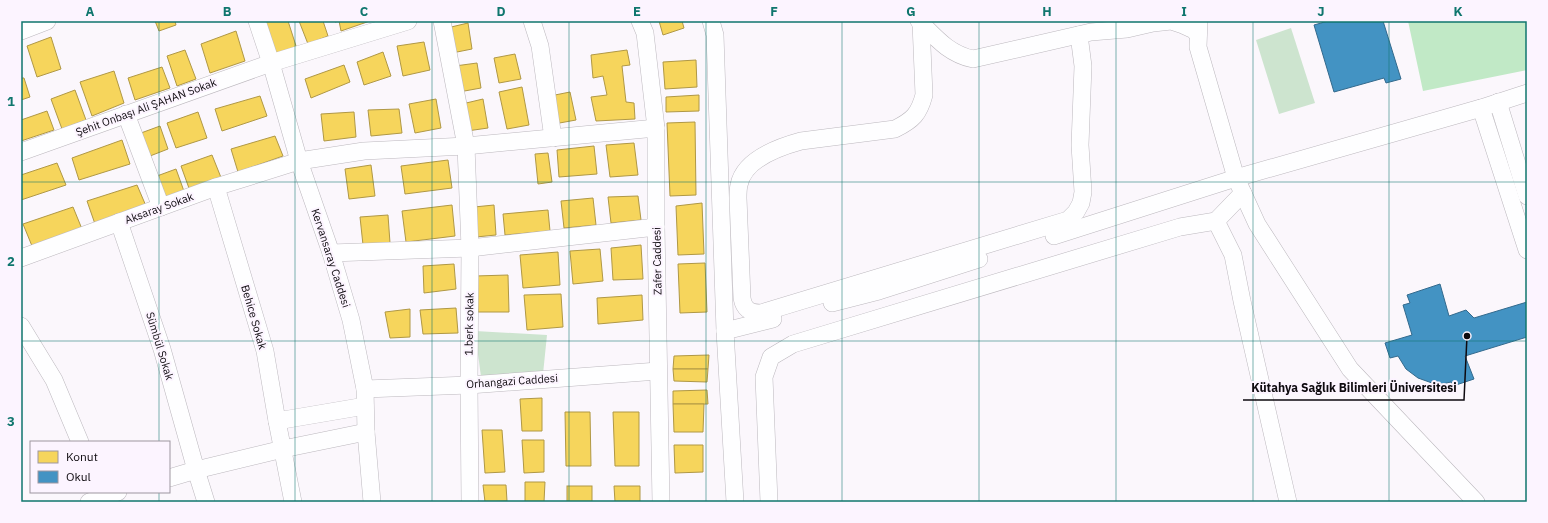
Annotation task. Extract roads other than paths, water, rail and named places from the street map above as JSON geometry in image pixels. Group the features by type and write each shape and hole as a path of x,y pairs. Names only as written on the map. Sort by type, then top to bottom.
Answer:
{"street":[{"path":"21,31 47,21"},
{"name":"Kervansaray Caddesi","path":"257,21 271,63 299,161 331,253 351,320 365,398 366,432 372,502"},
{"name":"Şehit Onbaşı Ali ŞAHAN Sokak","path":"21,152 271,63 408,21"},
{"name":"1.berk sokak","path":"442,21 466,146 470,248 470,502"},
{"path":"532,21 540,46 552,138"},
{"name":"Zafer Caddesi","path":"640,21 645,34 656,128 656,227 661,502"},
{"path":"711,21 715,35 725,331 735,502"},
{"path":"920,22 951,51 962,57 973,59 1091,32 1127,29 1154,23 1171,21 1183,24 1194,30 1199,28 1198,47 1239,186 1257,224 1350,369 1476,502"},
{"path":"920,22 924,95 919,110 912,119 895,129 801,141 786,145 756,160 745,171 739,184 738,198 742,298 744,304 750,312 761,313 1068,220 1076,212 1081,203 1083,192 1080,145 1083,66 1079,35"},
{"path":"725,331 879,291 1239,186 1527,93"},
{"path":"1498,102 1527,196"},
{"path":"1481,108 1527,250"},
{"path":"126,114 161,207"},
{"name":"Aksaray Sokak","path":"21,258 216,187 299,161 364,151 466,146 656,128"},
{"path":"769,502 764,377 772,357 793,344 801,341 1180,227 1216,221 1239,186"},
{"name":"Behice Sokak","path":"216,187 265,351 293,502"},
{"path":"1216,221 1232,255 1243,309 1288,502"},
{"name":"Sümbül Sokak","path":"119,222 162,349 206,502"},
{"path":"331,253 470,248 656,227"},
{"path":"21,326 54,380 80,441"},
{"name":"Orhangazi Caddesi","path":"277,421 365,398 469,385 658,371"},
{"path":"170,478 283,449 366,432"}],"place":[{"name":"Kütahya Sağlık Bilimleri Üniversitesi","path":"1467,336"}]}
